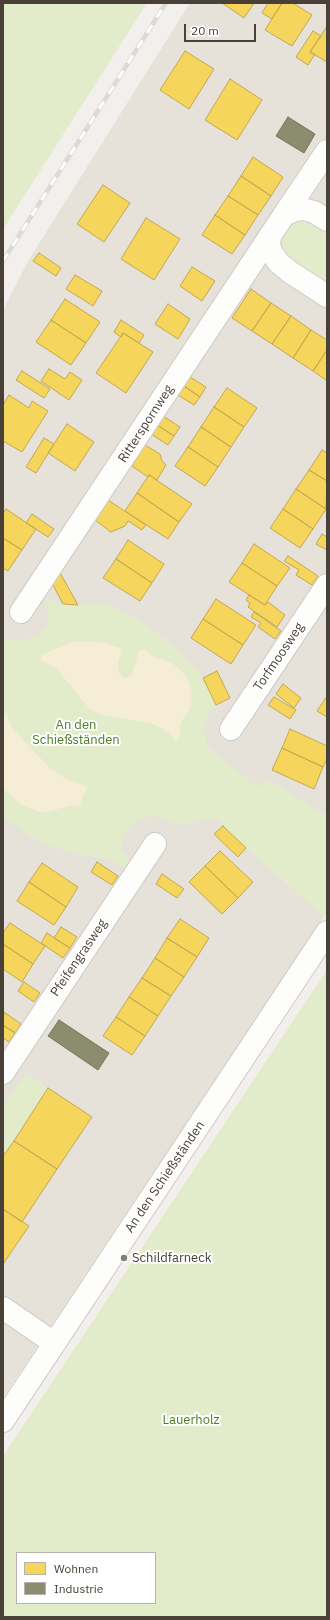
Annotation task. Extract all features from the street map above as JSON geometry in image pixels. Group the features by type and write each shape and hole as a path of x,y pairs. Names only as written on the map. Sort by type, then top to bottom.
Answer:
{"street":[{"name":"Ritterspornweg","path":"21,612 327,151"},
{"path":"284,215 295,210 303,209 314,212 327,220"},
{"path":"270,236 269,245 271,252 279,263 327,296"},
{"name":"Torfmoosweg","path":"231,729 327,585"},
{"name":"Pfeifengrasweg","path":"3,1073 155,844"},
{"name":"An den Schießständen","path":"3,1421 327,932"},
{"path":"3,1308 54,1343"}],"shaded area":[{"path":"190,3 327,3 327,912 3,1398 3,310 28,261"}],"green space":[{"path":"3,3 147,3 3,229"},
{"path":"301,217 327,227 327,286 290,261 284,253 282,246 283,237 287,229"},
{"path":"44,598 59,603 78,605 104,603 141,621 180,651 203,678 216,705 207,716 204,728 205,739 209,748 257,787 268,780 327,816 327,912 324,917 246,848 223,826 218,819 180,824 158,816 146,817 134,822 125,834 120,849 131,862 125,870 113,861 68,852 38,841 3,817 3,636 8,640 30,639 38,636 48,624 49,613"},
{"name":"Lauerholz","path":"327,970 327,1617 3,1617 3,1456"},
{"path":"26,1073 48,1088 3,1156 3,1106"}],"sand":[{"path":"71,642 99,642 120,648 121,654 118,661 118,669 120,675 125,678 132,674 139,651 144,649 153,657 172,663 182,671 189,682 192,693 191,705 180,725 180,735 175,741 171,735 162,728 153,724 100,714 89,708 56,668 41,660 42,655"},
{"path":"3,715 7,715 10,724 50,768 66,779 87,787 79,807 73,805 42,813 20,804 3,788"}],"building: Wohnen":[{"path":"222,3 254,3 244,18"},
{"path":"268,3 282,3 272,19 262,13"},
{"path":"282,3 293,3 312,15 292,46 265,30"},
{"path":"327,26 327,62 310,52"},
{"path":"313,31 321,36 310,52 315,54 308,65 296,57"},
{"path":"185,51 214,69 189,109 160,90"},
{"path":"230,79 262,100 237,140 205,120"},
{"path":"253,157 283,177 271,196 241,176"},
{"path":"241,176 271,196 258,215 228,196"},
{"path":"103,185 130,203 104,242 77,224"},
{"path":"228,196 258,215 245,235 215,215"},
{"path":"215,215 245,235 232,254 202,235"},
{"path":"146,218 180,239 154,280 121,259"},
{"path":"39,253 61,268 56,276 33,261"},
{"path":"192,267 215,281 202,301 180,286"},
{"path":"75,275 102,291 93,306 66,289"},
{"path":"251,289 271,303 252,331 232,318"},
{"path":"65,299 100,322 86,343 51,320"},
{"path":"271,303 291,316 272,344 252,331"},
{"path":"168,304 190,319 178,339 155,324"},
{"path":"291,316 311,330 293,358 272,344"},
{"path":"51,320 86,343 71,365 36,342"},
{"path":"121,320 144,335 139,343 123,333 121,337 114,332"},
{"path":"311,330 327,340 327,350 313,371 293,358"},
{"path":"123,333 153,352 126,393 96,373"},
{"path":"327,350 327,381 313,371"},
{"path":"49,369 65,379 70,372 82,380 69,400 41,381"},
{"path":"22,371 50,389 44,398 16,380"},
{"path":"190,377 206,387 200,397 184,386"},
{"path":"184,386 200,397 194,405 178,395"},
{"path":"227,388 257,408 244,427 214,407"},
{"path":"9,395 29,408 32,401 48,411 22,452 3,441 3,405"},
{"path":"214,407 244,427 231,447 201,427"},
{"path":"163,416 180,427 174,436 157,425"},
{"path":"67,424 94,442 75,471 48,453"},
{"path":"157,425 174,436 168,445 151,434"},
{"path":"201,427 231,447 218,467 188,447"},
{"path":"44,438 54,444 36,473 26,467"},
{"path":"145,445 160,454 162,461 166,465 157,480 149,475 148,477 132,466"},
{"path":"188,447 218,467 205,486 175,466"},
{"path":"322,450 327,453 327,481 309,470"},
{"path":"309,470 327,481 326,509 296,489"},
{"path":"149,475 192,504 179,522 137,493"},
{"path":"296,489 326,509 313,529 283,509"},
{"path":"137,493 179,522 168,539 125,511"},
{"path":"108,500 146,525 142,530 128,521 125,526 111,532 95,520"},
{"path":"6,509 36,529 22,550 3,538 3,514"},
{"path":"283,509 313,529 300,548 270,528"},
{"path":"32,514 54,529 48,537 26,523"},
{"path":"322,534 327,537 327,550 316,544"},
{"path":"3,538 22,550 8,571 3,568"},
{"path":"128,540 164,564 152,583 116,559"},
{"path":"254,544 290,568 277,586 242,563"},
{"path":"288,556 318,576 312,585 296,575 299,570 284,561"},
{"path":"116,559 152,583 140,601 103,578"},
{"path":"242,563 277,586 265,605 229,582"},
{"path":"59,571 78,605 63,604 52,583"},
{"path":"249,595 265,605 268,602 285,615 277,627 248,607 250,603 246,600"},
{"path":"216,599 256,625 243,645 203,619"},
{"path":"254,612 281,631 275,639 258,627 261,623 251,617"},
{"path":"203,619 243,645 231,664 191,638"},
{"path":"217,671 230,698 216,705 203,678"},
{"path":"283,684 301,698 294,708 276,694"},
{"path":"327,696 327,717 317,711"},
{"path":"274,697 296,710 290,719 268,705"},
{"path":"290,729 327,746 327,759 323,767 282,748"},
{"path":"282,748 323,767 314,789 272,770"},
{"path":"223,826 246,848 238,857 214,834"},
{"path":"220,851 253,882 238,898 205,866"},
{"path":"97,862 118,876 112,885 91,872"},
{"path":"42,863 78,887 66,907 29,882"},
{"path":"205,866 238,898 222,914 189,882"},
{"path":"162,874 184,889 177,898 156,884"},
{"path":"29,882 66,907 54,925 17,901"},
{"path":"180,919 209,938 197,957 167,938"},
{"path":"10,923 45,946 33,964 3,944 3,933"},
{"path":"61,927 77,937 70,948 54,938"},
{"path":"47,933 70,948 63,958 41,943"},
{"path":"167,938 197,957 184,977 155,958"},
{"path":"3,944 33,964 22,982 3,969"},
{"path":"155,958 184,977 171,996 142,978"},
{"path":"142,978 171,996 158,1016 129,997"},
{"path":"24,982 40,993 34,1002 18,991"},
{"path":"129,997 158,1016 145,1036 116,1017"},
{"path":"4,1012 21,1024 15,1033 3,1025"},
{"path":"116,1017 145,1036 132,1055 103,1036"},
{"path":"3,1025 15,1033 9,1042 3,1038"},
{"path":"48,1088 92,1117 57,1169 14,1141"},
{"path":"14,1141 57,1169 22,1222 3,1209 3,1156"},
{"path":"3,1209 29,1226 3,1264"}],"building: Industrie":[{"path":"288,117 315,134 304,153 276,136"},
{"path":"59,1020 109,1053 98,1070 48,1036"}],"railway":[{"path":"3,261 166,3"}],"place":[{"name":"Schildfarneck","path":"124,1258"}]}
